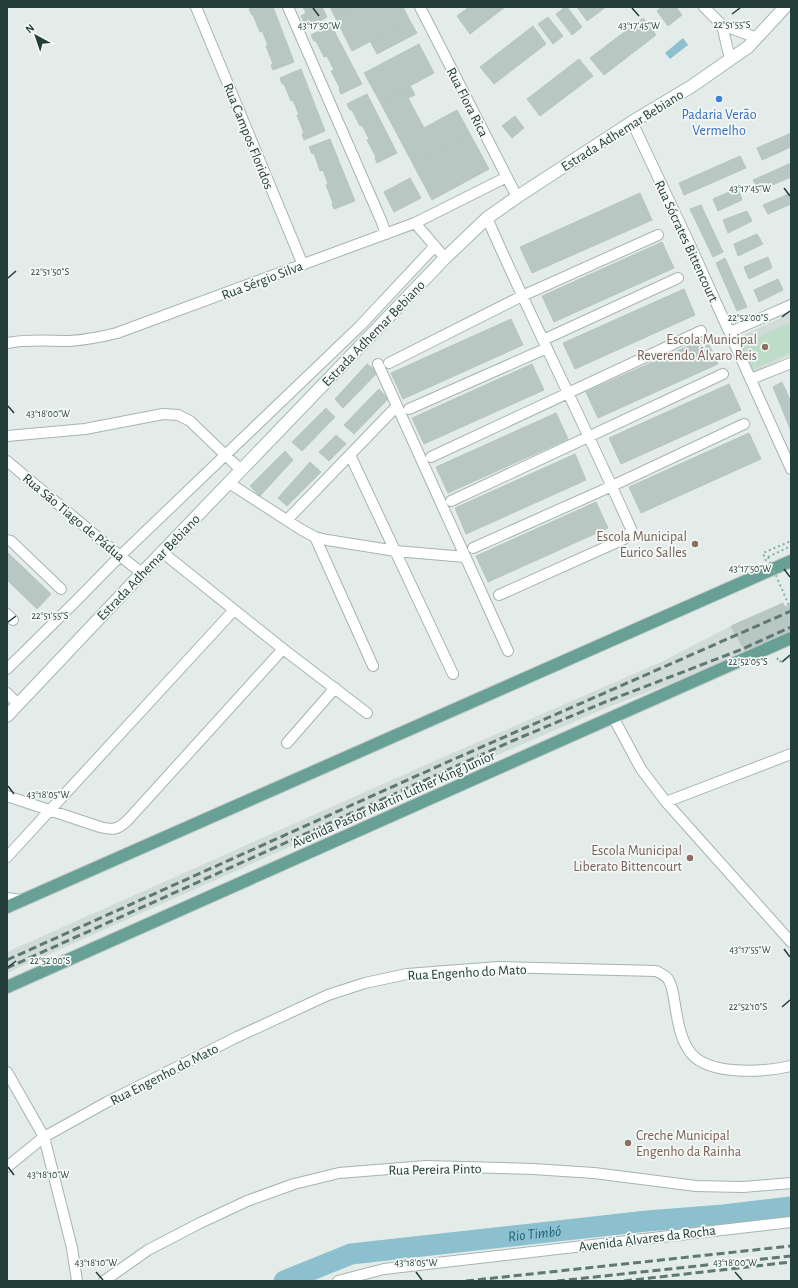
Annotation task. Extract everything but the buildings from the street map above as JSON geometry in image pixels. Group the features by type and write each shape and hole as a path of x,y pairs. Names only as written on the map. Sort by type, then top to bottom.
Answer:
{"main road":[{"name":"Estrada Adhemar Bebiano","path":"7,716 228,483 445,258 487,218 632,122 692,86 730,60 748,47 785,7"},
{"path":"7,907 791,561"},
{"name":"Avenida Pastor Martin Luther King Junior","path":"7,987 791,638"}],"street":[{"name":"Rua Campos Floridos","path":"196,7 302,265"},
{"path":"288,7 386,234"},
{"name":"Rua Flora Rica","path":"420,7 517,197"},
{"path":"704,7 722,25 757,38"},
{"path":"722,25 730,60"},
{"name":"Rua Sócrates Bittencourt","path":"632,122 730,332 791,469"},
{"name":"Rua Sérgio Silva","path":"7,343 24,340 69,341 98,338 117,333 415,223 507,177"},
{"path":"487,218 631,529 628,536 624,539 499,595"},
{"path":"415,223 445,258"},
{"path":"389,363 522,296 658,235"},
{"name":"Estrada Adhemar Bebiano","path":"7,669 120,556 360,326 435,246"},
{"path":"409,409 678,278"},
{"path":"730,332 791,305"},
{"path":"431,457 701,331"},
{"path":"751,379 791,363"},
{"path":"378,364 508,651"},
{"path":"451,501 723,374"},
{"path":"287,520 397,406"},
{"path":"7,436 86,429 163,414 178,416 190,421 241,470"},
{"path":"473,548 612,486 744,424"},
{"path":"350,455 453,674"},
{"name":"Rua São Tiago de Pádua","path":"7,460 142,573"},
{"path":"228,483 287,520 315,536 327,540 396,551 465,557"},
{"path":"315,536 373,666"},
{"path":"7,540 11,541 61,589"},
{"path":"162,552 283,649 367,713"},
{"path":"7,857 234,610"},
{"path":"7,796 111,830 121,826 283,649"},
{"path":"287,743 335,688"},
{"path":"7,693 18,704"},
{"path":"613,716 642,769 666,802 791,942"},
{"path":"666,802 791,754"},
{"path":"7,898 22,900"},
{"name":"Rua Engenho do Mato","path":"7,1167 44,1137 107,1102 237,1037 328,995 365,983 407,974 498,967 656,971 663,974 670,983 681,1034 688,1050 696,1059 707,1064 728,1069 751,1070 791,1066"},
{"path":"7,1072 44,1137 72,1248 77,1281"},
{"name":"Rua Pereira Pinto","path":"104,1281 148,1250 240,1204 294,1184 339,1173 426,1166 533,1169 594,1173 696,1186 743,1187 791,1183"},
{"name":"Avenida Álvares da Rocha","path":"338,1281 384,1269 791,1222"}],"path":[{"path":"770,571 763,553 791,541"},
{"path":"791,546 768,557 791,610"},
{"path":"777,658 779,662 791,657"}],"shaded area":[{"name":"Escola Municipal Reverendo Álvaro Reis","path":"791,313 791,355 751,374 735,339"},
{"path":"731,626 745,651 674,682 606,708 435,782 7,973 7,952 423,766 661,662"}],"green space":[{"name":"Escola Municipal Reverendo Álvaro Reis","path":"789,323 791,328 791,352 752,370 741,345"}],"water":[{"path":"683,38 688,45 670,59 665,53"}],"waterway":[{"name":"Rio Timbó","path":"284,1281 351,1254 647,1221 723,1215 791,1207"}],"railway":[{"path":"7,960 452,760 791,611"},
{"path":"7,968 512,741 605,702 740,650 791,627"},
{"path":"466,1281 791,1246"},
{"path":"557,1281 791,1256"},
{"path":"624,1281 791,1262"}],"place":[{"name":"Padaria Verão Vermelho","path":"719,99"},
{"name":"Escola Municipal Reverendo Álvaro Reis","path":"765,347"},
{"name":"Escola Municipal Eurico Salles","path":"695,544"},
{"name":"Escola Municipal Liberato Bittencourt","path":"690,858"},
{"name":"Creche Municipal Engenho da Rainha","path":"628,1143"}]}
